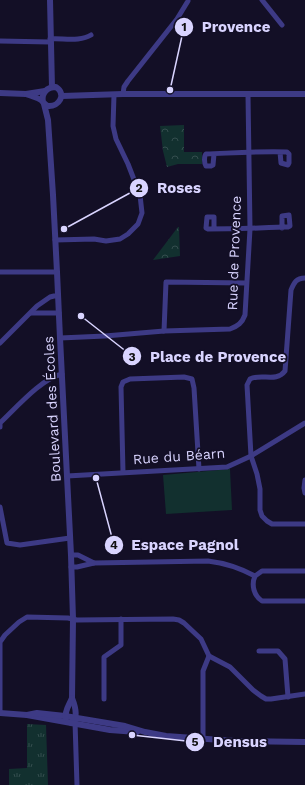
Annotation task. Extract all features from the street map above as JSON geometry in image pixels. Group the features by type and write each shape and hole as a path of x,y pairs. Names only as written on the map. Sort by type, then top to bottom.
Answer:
{"street":[{"path":"50,0 52,87"},
{"path":"123,94 124,87 128,81 177,19 190,0"},
{"path":"262,0 282,25"},
{"path":"0,41 50,40 88,37 91,35"},
{"path":"43,103 42,97 45,92 52,87"},
{"path":"52,87 56,87 62,93 62,96"},
{"path":"0,93 26,94 45,92"},
{"path":"26,94 49,106 54,105 62,96"},
{"path":"62,96 123,94 305,94"},
{"path":"56,240 94,239 106,241 120,239 128,234 138,224 142,213 140,195 112,126 114,95"},
{"name":"Rue de Provence","path":"60,338 164,331 230,330 242,322 245,315 250,229 248,95"},
{"name":"Boulevard des Écoles","path":"43,103 48,120 56,240 72,567 72,698 74,705 72,722"},
{"name":"Boulevard des Écoles","path":"48,120 54,105"},
{"path":"214,154 280,152"},
{"path":"214,229 282,228"},
{"path":"0,272 57,272"},
{"path":"305,278 295,282 291,290 285,371 282,376 277,378 255,376 250,378 247,385 251,456 260,489 260,510 262,516 272,524 305,524"},
{"path":"164,331 166,282 246,283"},
{"path":"0,343 37,306 50,297 58,296"},
{"path":"31,313 59,313"},
{"path":"0,427 0,423 40,385 50,378 62,374"},
{"path":"123,472 121,387 123,382 130,379 184,376 192,379 194,388 199,469"},
{"name":"Rue du Béarn","path":"67,476 227,467 251,456 305,424"},
{"path":"305,480 305,493"},
{"path":"0,507 6,543"},
{"path":"0,546 6,543 20,545 70,538"},
{"path":"71,555 80,556 94,563"},
{"path":"72,567 94,563 208,561 230,565 255,576"},
{"path":"305,571 262,571 255,576 253,583 255,594 262,601 305,601"},
{"path":"305,694 266,699 253,690 230,667 209,656 201,639 180,620 77,620 27,617 19,622 0,642 0,713 27,715 72,722 125,726 166,736 234,741 305,742"},
{"path":"104,699 104,657 121,645 120,619"},
{"path":"259,651 278,651 286,659 288,697"},
{"path":"203,739 203,672 209,656"},
{"name":"Boulevard des Écoles","path":"65,716 72,698"},
{"path":"27,715 37,713 65,716 72,722 77,785"}],"green space":[{"path":"184,125 184,152 202,152 202,164 178,164 167,167 163,151 160,126"},
{"path":"178,227 180,256 153,260"},
{"path":"230,469 232,510 166,514 163,475"},
{"path":"27,724 46,725 48,785 9,785 9,769 27,768"}],"place":[{"name":"Provence","path":"170,90"},
{"name":"Roses","path":"64,229"},
{"name":"Place de Provence","path":"81,316"},
{"name":"Espace Pagnol","path":"96,478"},
{"name":"Densus","path":"132,735"}]}
